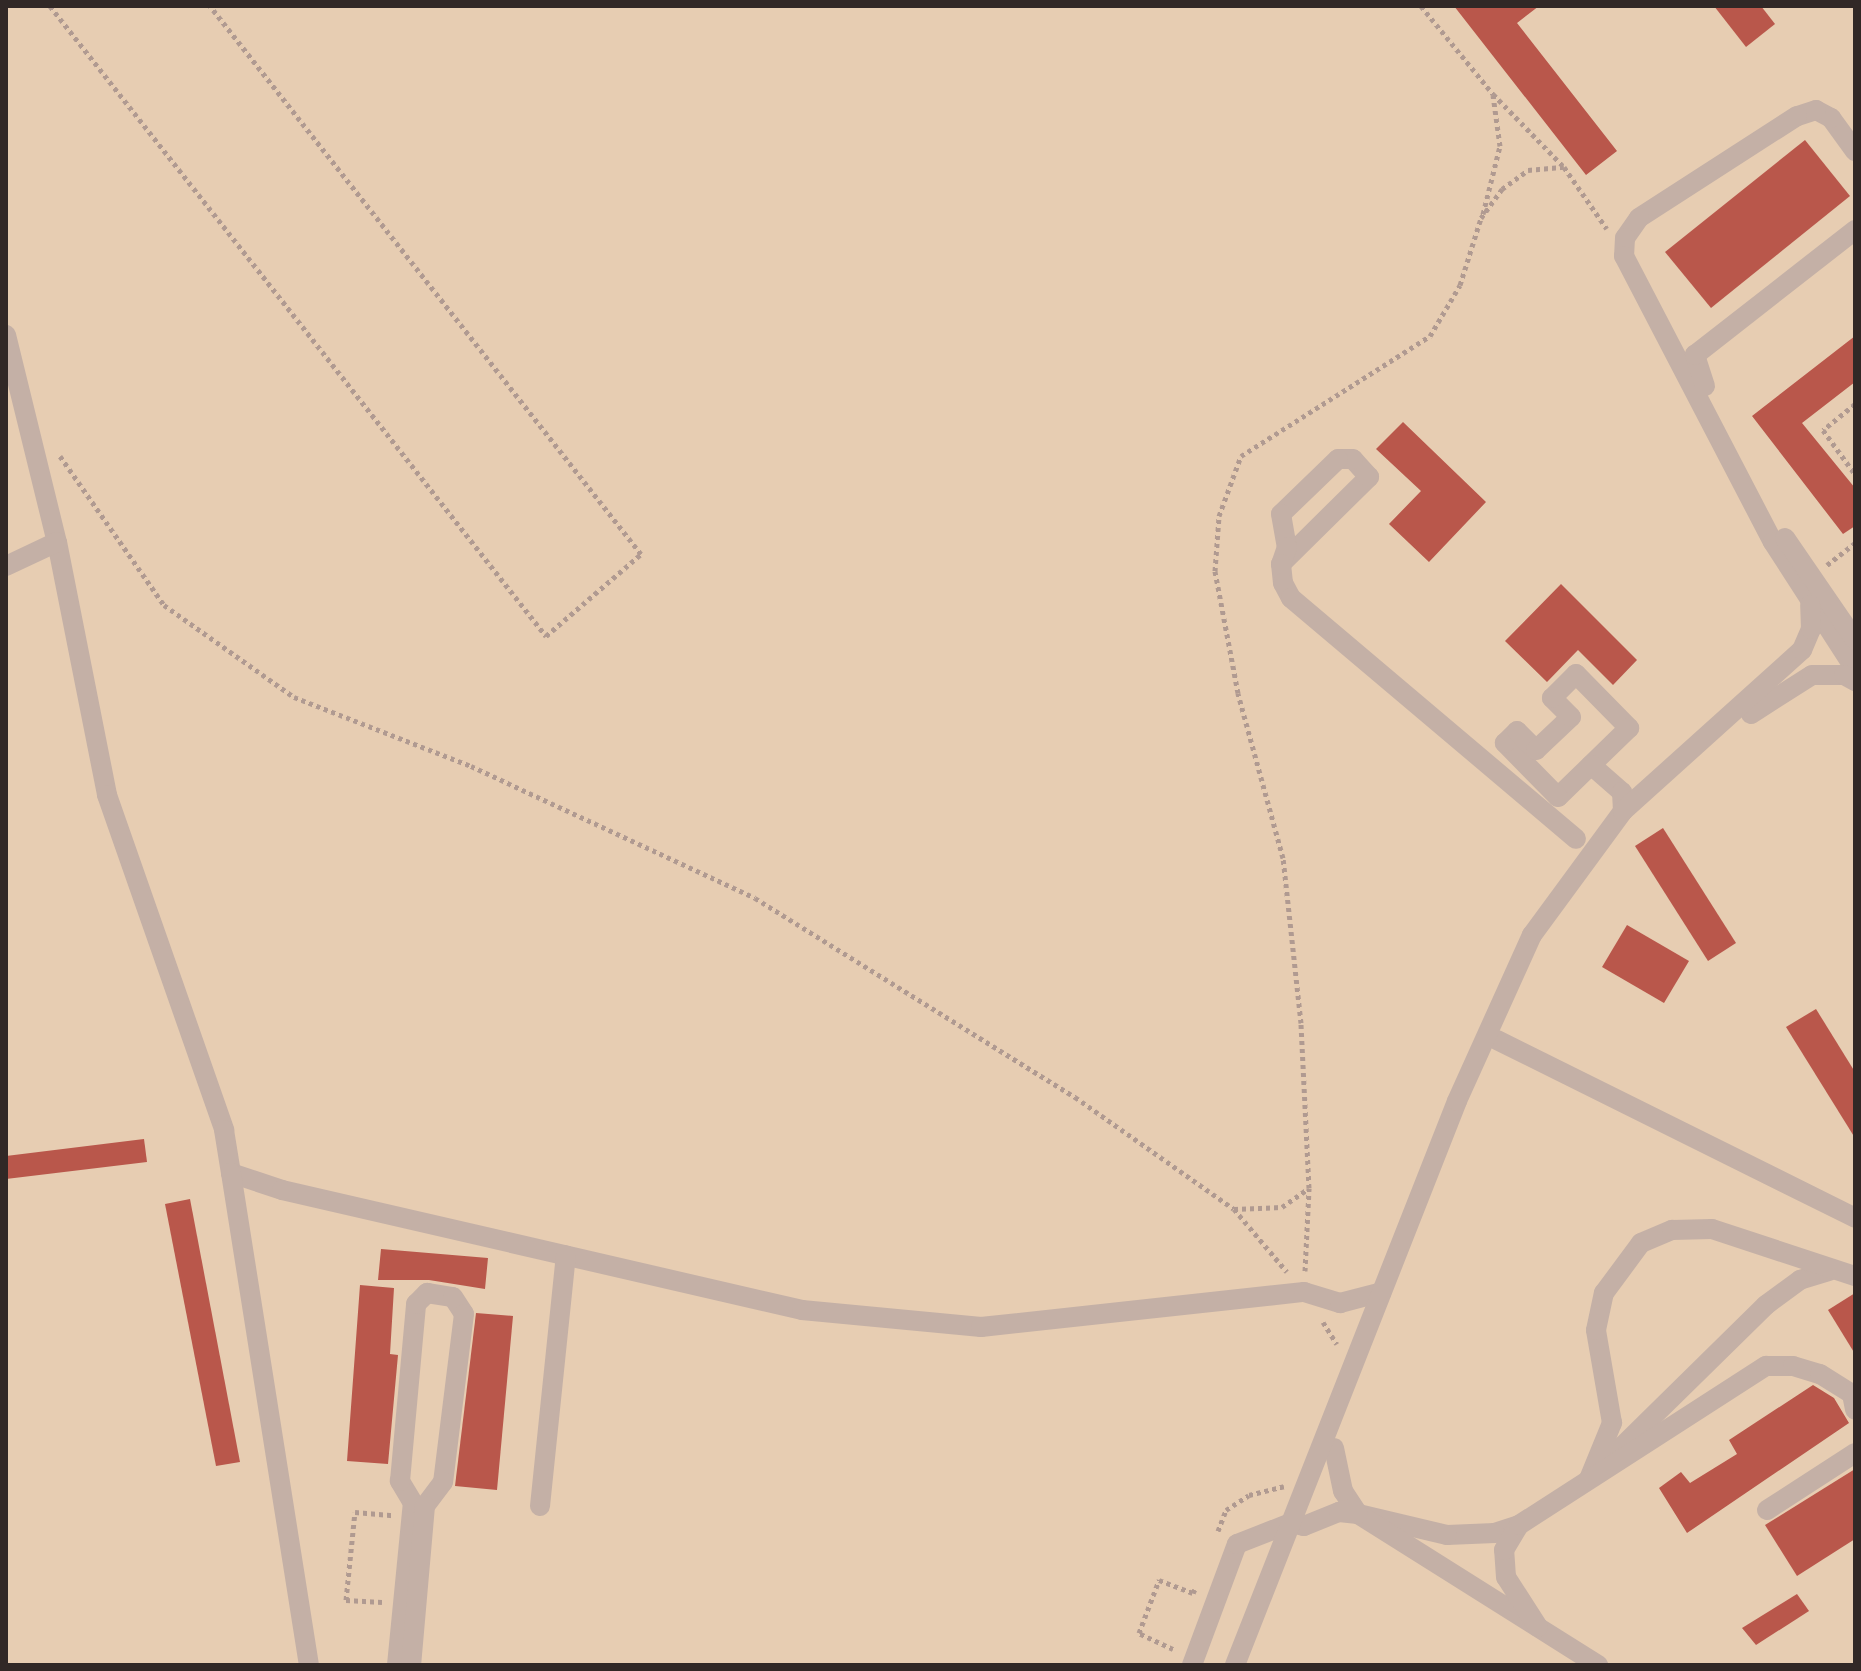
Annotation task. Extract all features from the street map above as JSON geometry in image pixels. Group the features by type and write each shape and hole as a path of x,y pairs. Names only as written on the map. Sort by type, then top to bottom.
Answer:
{"lane":[{"path":"1855,151 1831,118 1816,110 1797,116 1639,218 1625,238 1624,256 1810,605 1855,669"},
{"path":"1855,230 1695,355 1703,382 1783,535 1855,640"},
{"path":"6,335 57,542 107,795 224,1130 309,1665"},
{"path":"1281,564 1369,477 1353,459 1338,459 1281,514 1287,547 1281,564 1291,598 1576,839 1598,844"},
{"path":"6,566 57,542"},
{"path":"1249,1665 1352,1369 1532,935 1629,799 1802,650 1811,629 1810,605"},
{"path":"1576,674 1629,728 1591,765 1558,797 1505,743 1517,731 1536,750 1571,717 1552,698 1576,674"},
{"path":"1235,1665 1334,1448 1497,1040 1543,941 1633,820 1764,703 1812,675 1844,675 1855,681"},
{"path":"1591,765 1629,799"},
{"path":"1576,839 1582,867"},
{"path":"1497,1040 1855,1218"},
{"path":"231,1173 282,1190 802,1310 981,1327 1304,1292 1340,1303 1382,1292"},
{"path":"1589,1479 1612,1423 1596,1330 1604,1293 1641,1243 1672,1230 1712,1229 1829,1271 1855,1276"},
{"path":"540,1506 566,1255"},
{"path":"1589,1479 1766,1305 1800,1280 1829,1271"},
{"path":"397,1665 413,1503 400,1481 401,1466 416,1304 427,1293 453,1297 464,1314 443,1482 425,1506 411,1665"},
{"path":"1192,1665 1237,1544 1339,1512 1447,1535 1495,1533 1519,1525 1766,1366 1793,1366 1820,1374 1854,1401"},
{"path":"1334,1448 1343,1491 1358,1514 1598,1665"},
{"path":"1767,1510 1855,1453"},
{"path":"1519,1525 1504,1550 1506,1577 1538,1627"}],"path":[{"path":"50,6 546,636 641,554 210,6"},
{"path":"1421,6 1493,94 1564,167 1624,256"},
{"path":"1304,1292 1309,1188 1301,1023 1283,858 1238,693 1215,571 1219,516 1241,456 1430,336 1460,285 1500,146 1493,94"},
{"path":"1481,218 1502,189 1528,170 1564,167"},
{"path":"1855,404 1823,430 1855,474"},
{"path":"55,449 164,605 294,697 471,766 755,898 1075,1097 1234,1209 1304,1292 1352,1369"},
{"path":"1811,577 1855,543"},
{"path":"1234,1209 1282,1207 1309,1188"},
{"path":"1215,1538 1226,1510 1249,1495 1299,1482"},
{"path":"389,1602 346,1600 355,1512 402,1516"},
{"path":"1171,1656 1174,1647 1139,1633 1159,1580 1193,1593 1198,1579"}],"sand":[{"path":"6,6 1855,6 1855,1665 6,1665"}],"building":[{"path":"1454,6 1539,6 1517,23 1617,151 1586,175"},
{"path":"1714,6 1761,6 1775,24 1746,47"},
{"path":"1805,140 1850,196 1711,308 1665,252"},
{"path":"1855,336 1855,382 1802,423 1855,488 1855,526 1843,534 1752,416"},
{"path":"1403,422 1486,502 1429,562 1389,524 1421,491 1376,449"},
{"path":"1561,584 1637,660 1613,685 1578,650 1547,682 1505,641"},
{"path":"1663,828 1736,943 1708,961 1635,846"},
{"path":"1627,925 1689,961 1664,1003 1602,967"},
{"path":"1816,1009 1855,1072 1855,1138 1786,1027"},
{"path":"144,1139 147,1162 6,1179 6,1156"},
{"path":"190,1199 240,1462 216,1466 165,1204"},
{"path":"381,1249 488,1258 485,1289 429,1280 378,1280"},
{"path":"360,1285 394,1288 390,1354 398,1355 388,1464 347,1461"},
{"path":"1855,1293 1855,1354 1828,1310"},
{"path":"476,1313 513,1316 497,1490 455,1486"},
{"path":"1813,1385 1834,1398 1849,1423 1687,1533 1659,1488 1681,1472 1690,1483 1737,1454 1729,1440"},
{"path":"1855,1469 1855,1539 1797,1576 1765,1525"},
{"path":"1797,1594 1809,1611 1756,1645 1742,1628"}]}
